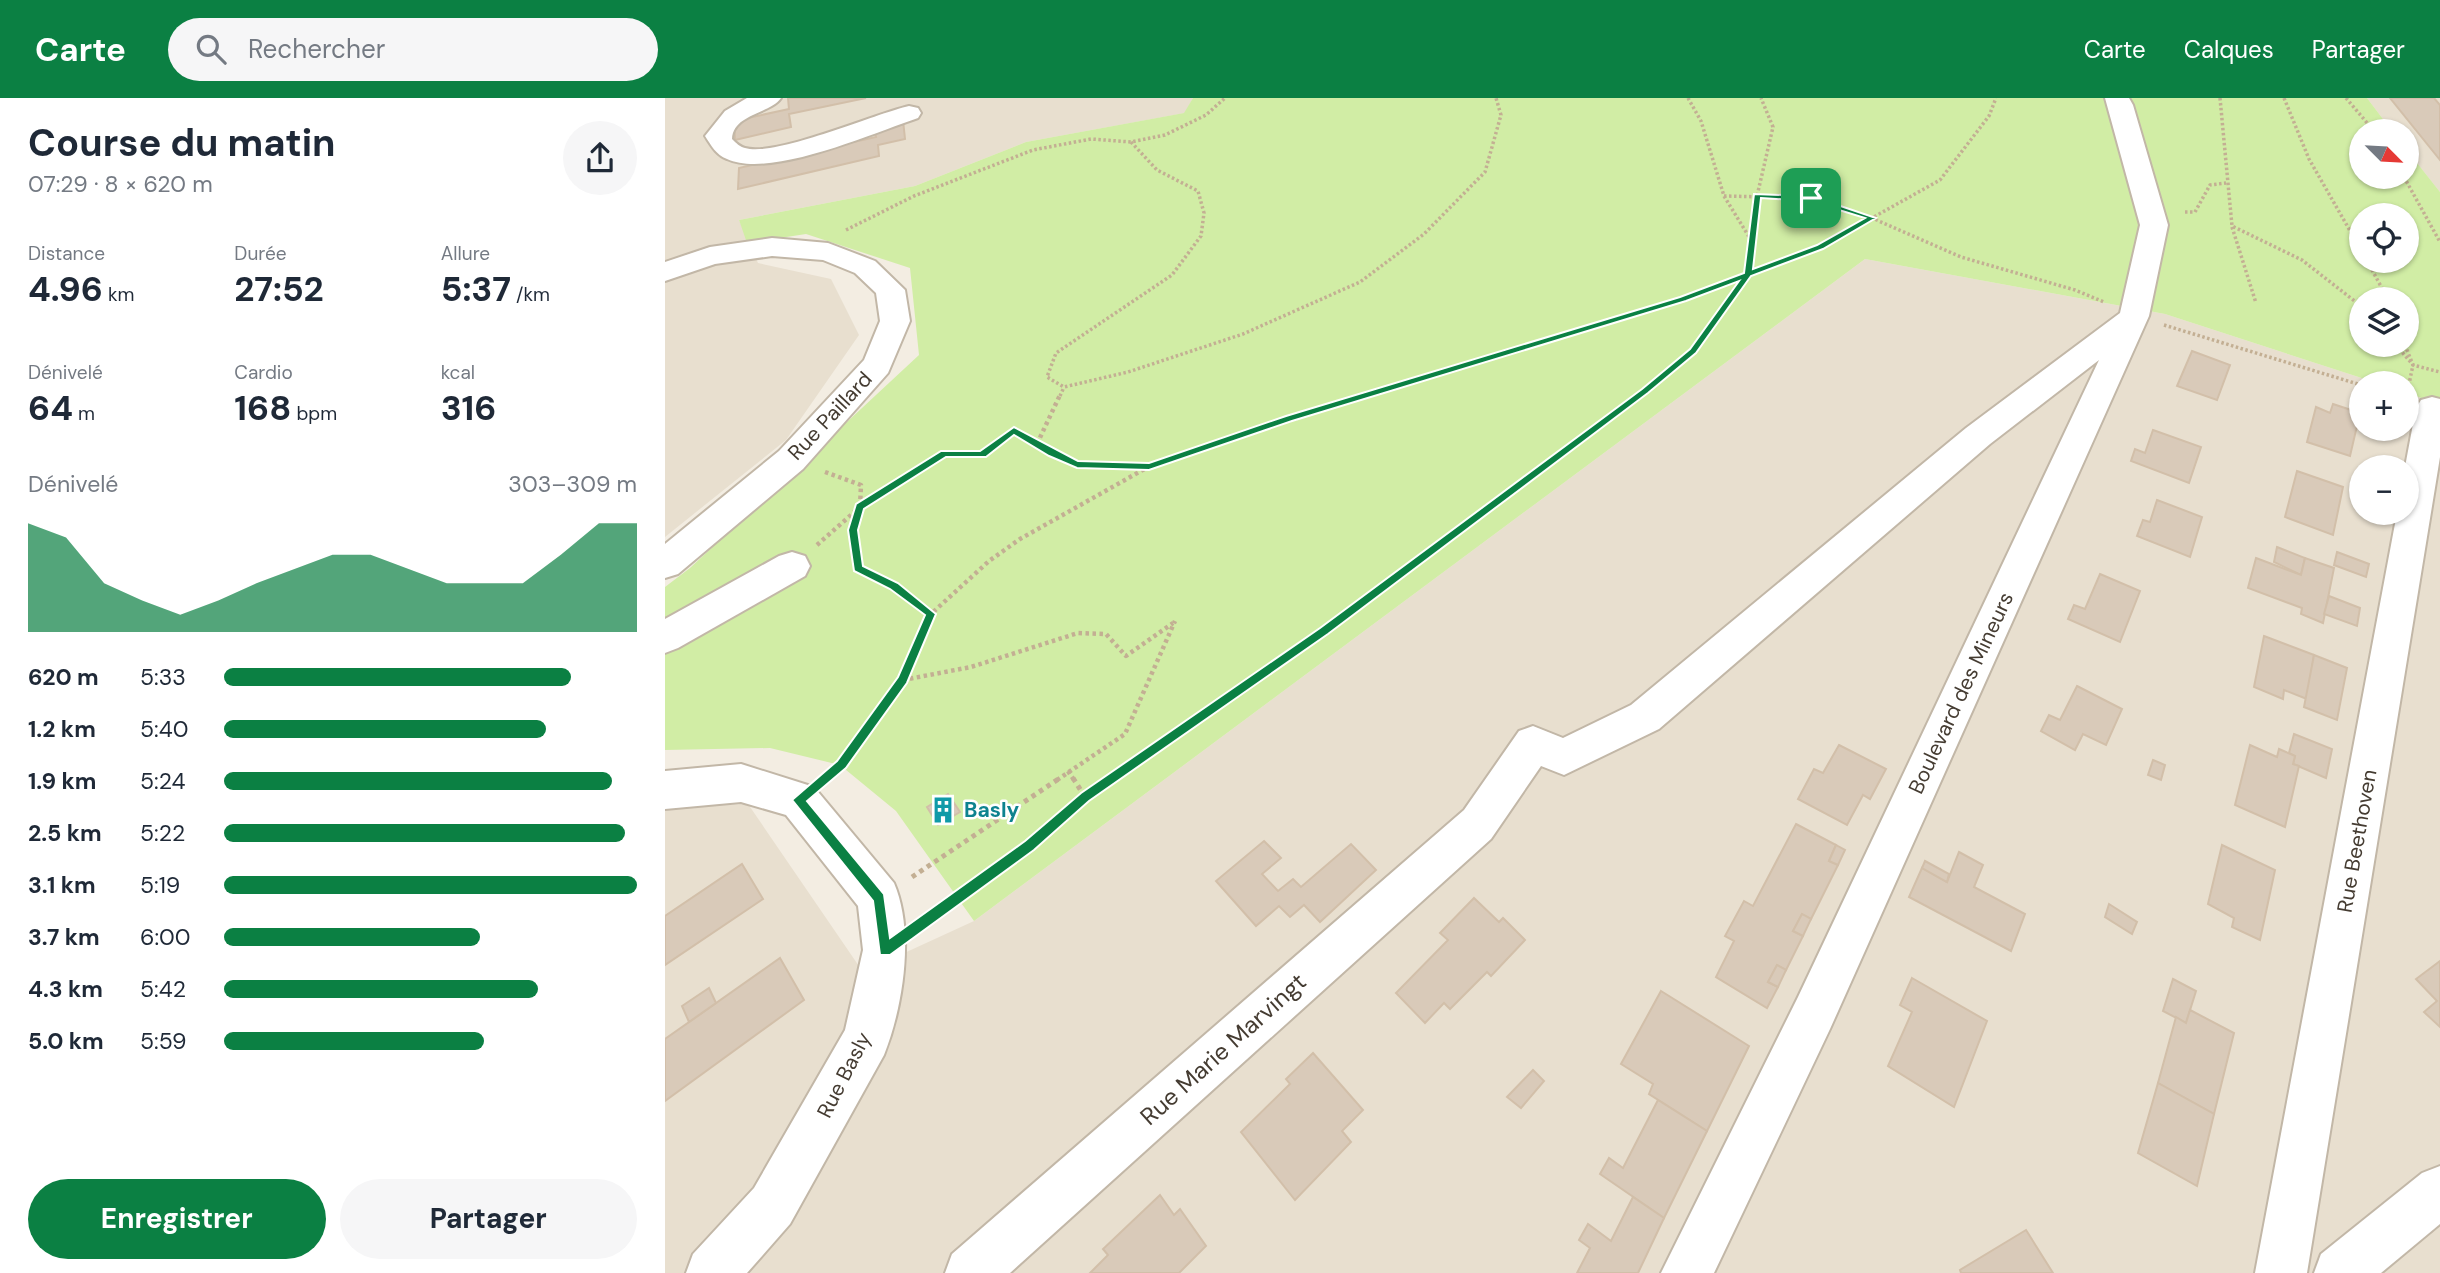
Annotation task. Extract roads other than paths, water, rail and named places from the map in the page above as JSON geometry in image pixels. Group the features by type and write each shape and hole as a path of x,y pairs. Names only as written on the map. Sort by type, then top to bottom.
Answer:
{"street":[{"path":"769,98 727,119 718,136 724,148 744,158 779,153 829,141 909,113"},
{"name":"Boulevard des Mineurs","path":"1687,1273 1814,1013 2134,316 2154,225 2117,98"},
{"name":"Rue Paillard","path":"665,272 710,256 772,247 828,252 865,267 890,289 895,321 877,365 791,460 665,564"},
{"name":"Rue Marie Marvingt","path":"971,1273 1480,820 1533,744 1564,757 1645,717 1978,436 2134,316"},
{"name":"Rue Beethoven","path":"2281,1273 2427,389"},
{"path":"665,637 792,566"},
{"name":"Rue Basly","path":"665,790 741,783 799,800 879,898 885,950 867,1038 772,1206 712,1273"},
{"path":"2340,1273 2440,1191"}],"place":[{"name":"Basly","path":"943,810"}]}
